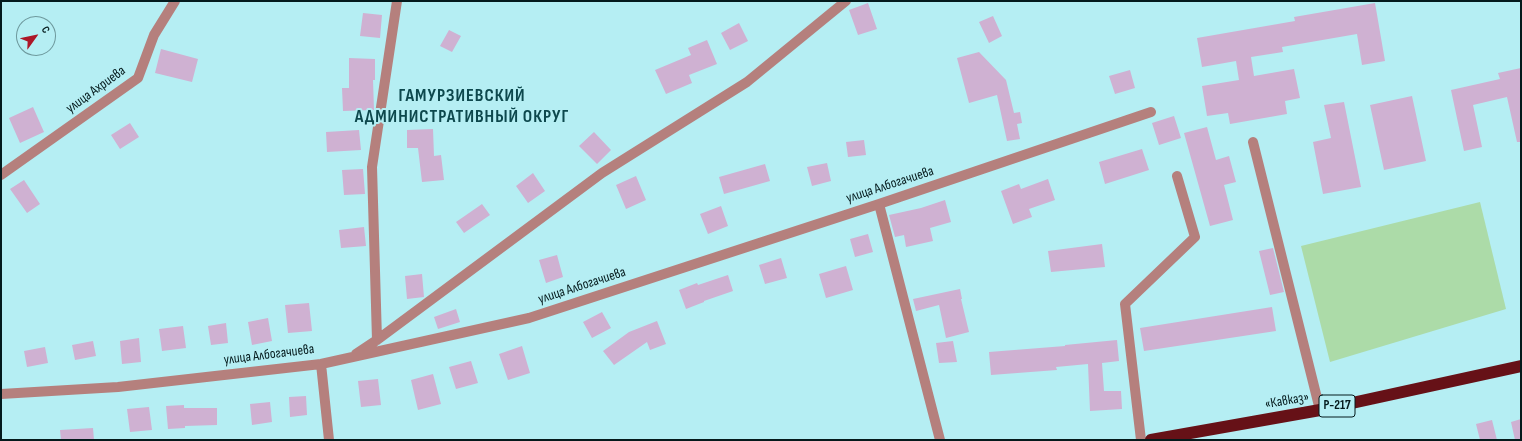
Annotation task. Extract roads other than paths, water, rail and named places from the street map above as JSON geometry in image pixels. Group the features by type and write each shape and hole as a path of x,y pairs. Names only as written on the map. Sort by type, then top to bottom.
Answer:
{"highway":[{"name":"«Кавказ»","path":"1151,440 1320,410 1521,366"}],"street":[{"name":"улица Ахриева","path":"2,173 138,78 154,35 175,1"},
{"path":"377,340 372,167 397,1"},
{"path":"352,357 602,173 747,82 846,1"},
{"name":"улица Албогачиева","path":"1,394 118,387 321,364 530,318 879,204 1151,112"},
{"path":"1253,142 1320,410"},
{"path":"1141,440 1125,304 1195,237 1177,176"},
{"path":"879,204 940,440"},
{"path":"321,364 329,440"}],"district":[{"name":"ГАМУРЗИЕВСКИЙ АДМИНИСТРАТИВНЫЙ ОКРУГ","path":"462,106"}]}
